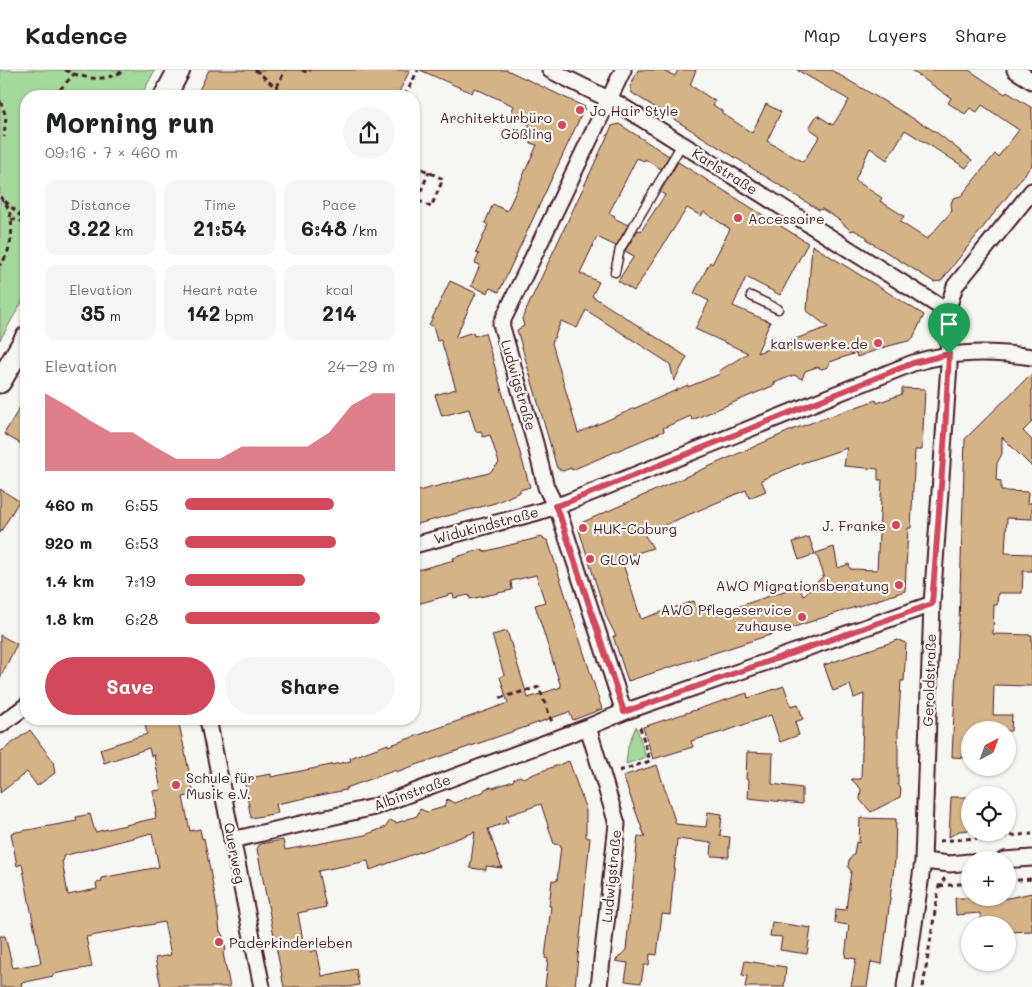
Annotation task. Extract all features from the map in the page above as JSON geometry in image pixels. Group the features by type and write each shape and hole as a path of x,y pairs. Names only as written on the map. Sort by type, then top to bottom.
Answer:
{"main road":[{"path":"167,90 179,70"},
{"path":"0,382 20,348"}],"street":[{"name":"Karlstraße","path":"550,70 610,99 946,311"},
{"name":"Ludwigstraße","path":"623,70 501,324 546,487 560,516 631,716"},
{"path":"1016,70 1032,81"},
{"name":"Geroldstraße","path":"905,987 923,861 932,604 949,354 946,311 955,286 1032,191"},
{"path":"949,354 980,352 1032,357"},
{"name":"Widukindstraße","path":"420,543 538,512 568,502 913,363 949,354"},
{"path":"588,727 605,720 631,716 932,604"},
{"path":"0,725 20,710"},
{"name":"Querweg","path":"209,725 262,987"},
{"name":"Ludwigstraße","path":"588,727 617,824 599,987"},
{"name":"Albinstraße","path":"232,840 374,806 588,727"},
{"path":"1016,859 1032,858"},
{"path":"923,861 950,864 961,863"}],"lane":[{"path":"615,272 620,249 682,144"},
{"path":"751,296 778,309"}],"path":[{"path":"65,70 74,74 103,79 125,70"},
{"path":"255,70 261,73 268,83 277,87"},
{"path":"276,90 286,70"},
{"path":"302,70 308,73 310,70"},
{"path":"408,90 418,70"},
{"path":"59,90 74,74"},
{"path":"0,101 6,116 4,137"},
{"path":"420,168 443,179 431,207 420,201"},
{"path":"420,195 429,172"},
{"path":"0,197 20,216"},
{"path":"0,266 6,259 12,232 11,219 5,201"},
{"path":"11,219 20,221"},
{"path":"500,698 539,687 554,728"},
{"path":"619,771 650,761 631,716"},
{"path":"933,841 1032,834"},
{"path":"924,987 939,886 949,873"},
{"path":"1016,880 1032,879"},
{"path":"939,886 961,884"}],"green space":[{"path":"0,70 155,70 144,90 20,90 20,305 0,340"},
{"path":"636,726 646,757 626,764 628,746"}],"building":[{"path":"209,70 410,70 400,90 199,90"},
{"path":"420,70 507,70 585,107 499,292 490,288 488,293 471,286 480,265 475,263 479,254 476,253 488,225 485,223 493,204 507,211 537,145 530,143 531,140 524,137 530,125 510,115 514,106 474,88 472,93"},
{"path":"638,70 662,70 675,76 678,70 696,70 690,85 715,101 713,105 722,113 752,133 766,104 781,112 767,141 803,162 820,136 809,128 817,115 833,125 849,100 797,70 831,70 936,132 972,160 966,168 905,130 887,160 870,148 855,180 882,198 880,201 904,216 900,222 927,239 952,211 951,204 953,198 961,196 995,154 998,157 1019,130 982,105 977,112 970,108 965,114 948,103 951,98 911,70 969,70 1005,94 1007,92 1032,108 1032,165 941,281 934,282 867,240 867,237 854,230 851,231 838,219 822,209 819,210 632,93 630,87"},
{"path":"619,124 669,156 661,169 645,159 644,161 637,158 609,213 615,216 614,218 628,225 616,246 597,237 580,273 599,282 592,296 687,357 674,381 670,364 586,310 577,328 561,321 552,343 578,433 688,385 688,387 720,374 719,371 748,353 695,329 709,301 694,293 730,229 704,212 701,216 687,208 634,291 618,281 634,256 625,251 638,230 641,231 665,195 660,192 678,162 808,243 780,295 746,277 733,306 770,322 757,353 828,327 807,311 812,245 924,315 912,340 857,357 856,353 830,362 828,367 822,369 817,367 805,371 802,379 794,375 692,420 691,416 663,428 664,431 572,470 571,468 563,471 557,468 517,330 524,326 522,319 612,126"},
{"path":"450,281 476,293 455,338 473,332 474,336 485,333 530,487 495,503 420,523 420,490 489,473 499,463 490,435 483,437 481,431 476,432 469,409 442,416 435,395 456,389 441,340 437,341 433,326 429,325"},
{"path":"1032,373 1032,422 1023,431 1032,440 1032,467 1002,437 1002,454 997,463 996,480 1001,481 1001,491 1028,492 1027,503 1032,503 1032,519 1007,518 1005,553 1032,554 1032,571 1023,571 1022,593 998,593 997,605 994,605 993,634 1032,635 1032,686 994,685 993,715 1012,715 1012,721 961,721 961,758 952,757 959,623 965,439"},
{"path":"902,388 925,389 922,450 915,450 911,528 908,528 905,591 628,681 613,636 616,636 607,618 579,530 581,523 794,429 876,400 877,403 902,394","holes":["847,448 844,466 878,469 878,480 882,480 877,570 850,569 849,564 838,568 834,547 816,553 824,575 803,596 799,586 722,612 720,606 698,613 694,601 641,619 621,558 653,548 644,534 746,490 749,498 766,491 761,480 799,464"]},
{"path":"20,407 20,443 4,434"},
{"path":"0,489 19,501 0,533"},
{"path":"541,537 548,541 602,709 573,720 569,712 396,772 396,770 346,788 346,790 276,804 278,813 251,818 244,779 271,774 271,777 351,761 350,758 508,703 500,677 504,675 492,635 507,631 528,698 561,687 535,605 545,602 536,575 511,581 512,590 470,599 469,595 454,598 453,594 420,603 420,569 454,560 453,558 483,549 483,552"},
{"path":"809,537 815,554 799,560 793,542"},
{"path":"0,635 17,644 0,678"},
{"path":"898,640 906,643 904,681 901,681 898,732 898,786 901,788 900,797 871,812 860,800 861,789 851,779 861,779 864,694 854,698 850,685 833,691 824,665"},
{"path":"784,686 791,706 798,704 803,719 795,722 799,735 780,742 771,715 691,741 693,747 653,759 643,727 747,693 748,698"},
{"path":"145,725 179,725 194,795 183,797 190,831 200,829 202,839 204,838 220,932 222,933 226,950 223,953 230,987 161,987 155,958 171,955 164,922 86,937 92,967 53,974 53,976 21,983 22,987 0,987 0,936 5,936 13,968 41,963 22,864 17,866 11,833 77,821 76,817 90,814 95,832 156,818 155,812 157,812 153,791 161,790 154,755 151,756 149,748 104,763 100,749 147,734","holes":["152,833 159,867 101,878 102,882 96,883 97,889 68,895 62,861 64,860 63,856"]},
{"path":"30,730 53,761 55,773 37,786 27,772 0,793 0,752"},
{"path":"747,752 773,753 772,784 802,788 802,804 748,798 749,780 746,779"},
{"path":"569,761 586,810 586,837 590,838 575,987 545,987 548,959 545,958 551,906 549,906 552,880 557,881 561,845 554,844 541,804 506,816 508,822 488,829 502,868 486,866 486,870 470,868 475,832 370,870 368,861 318,871 326,907 298,913 304,946 309,945 310,952 317,950 322,976 356,969 359,985 349,987 284,987 257,849 260,844 283,840 285,850 365,835 386,827 390,820 396,823 417,816 420,809 427,812 444,807 447,799 454,803 483,792 485,789 513,781 520,776 523,778"},
{"path":"657,765 676,824 706,827 708,812 722,814 720,836 730,837 729,857 711,856 712,843 677,839 670,915 662,914 657,955 650,954 649,965 644,965 641,983 625,981 628,963 615,961 626,950 638,836 645,837 623,776"},
{"path":"951,797 961,797 961,831 949,837"},
{"path":"860,818 896,819 895,859 882,964 871,962 867,987 851,987 856,959 845,957 849,925 835,923 836,909 846,910 851,871 848,867 849,860 854,854 856,842 859,843"},
{"path":"1032,893 1032,931 1016,932 1016,916 980,916 980,913 956,915 955,898 961,898 961,906 1016,906 1016,896"},
{"path":"772,922 811,928 807,954 780,950 782,937 770,936"},
{"path":"745,961 786,967 784,987 745,987 747,976 742,975"}],"place":[{"name":"Jo Hair Style","path":"580,110"},
{"name":"Architekturbüro Gößling","path":"562,125"},
{"name":"Accessoire","path":"738,218"},
{"name":"karlswerke.de","path":"878,343"},
{"name":"J. Franke","path":"896,525"},
{"name":"HUK-Coburg","path":"583,528"},
{"name":"GLOW","path":"590,559"},
{"name":"AWO Migrationsberatung","path":"899,585"},
{"name":"AWO Pflegeservice zuhause","path":"802,617"},
{"name":"Schule für Musik e.V.","path":"176,785"},
{"name":"Paderkinderleben","path":"219,942"}],"route":[{"path":"949,354 932,604 624,712 560,516 555,506 913,363 949,354"}]}
